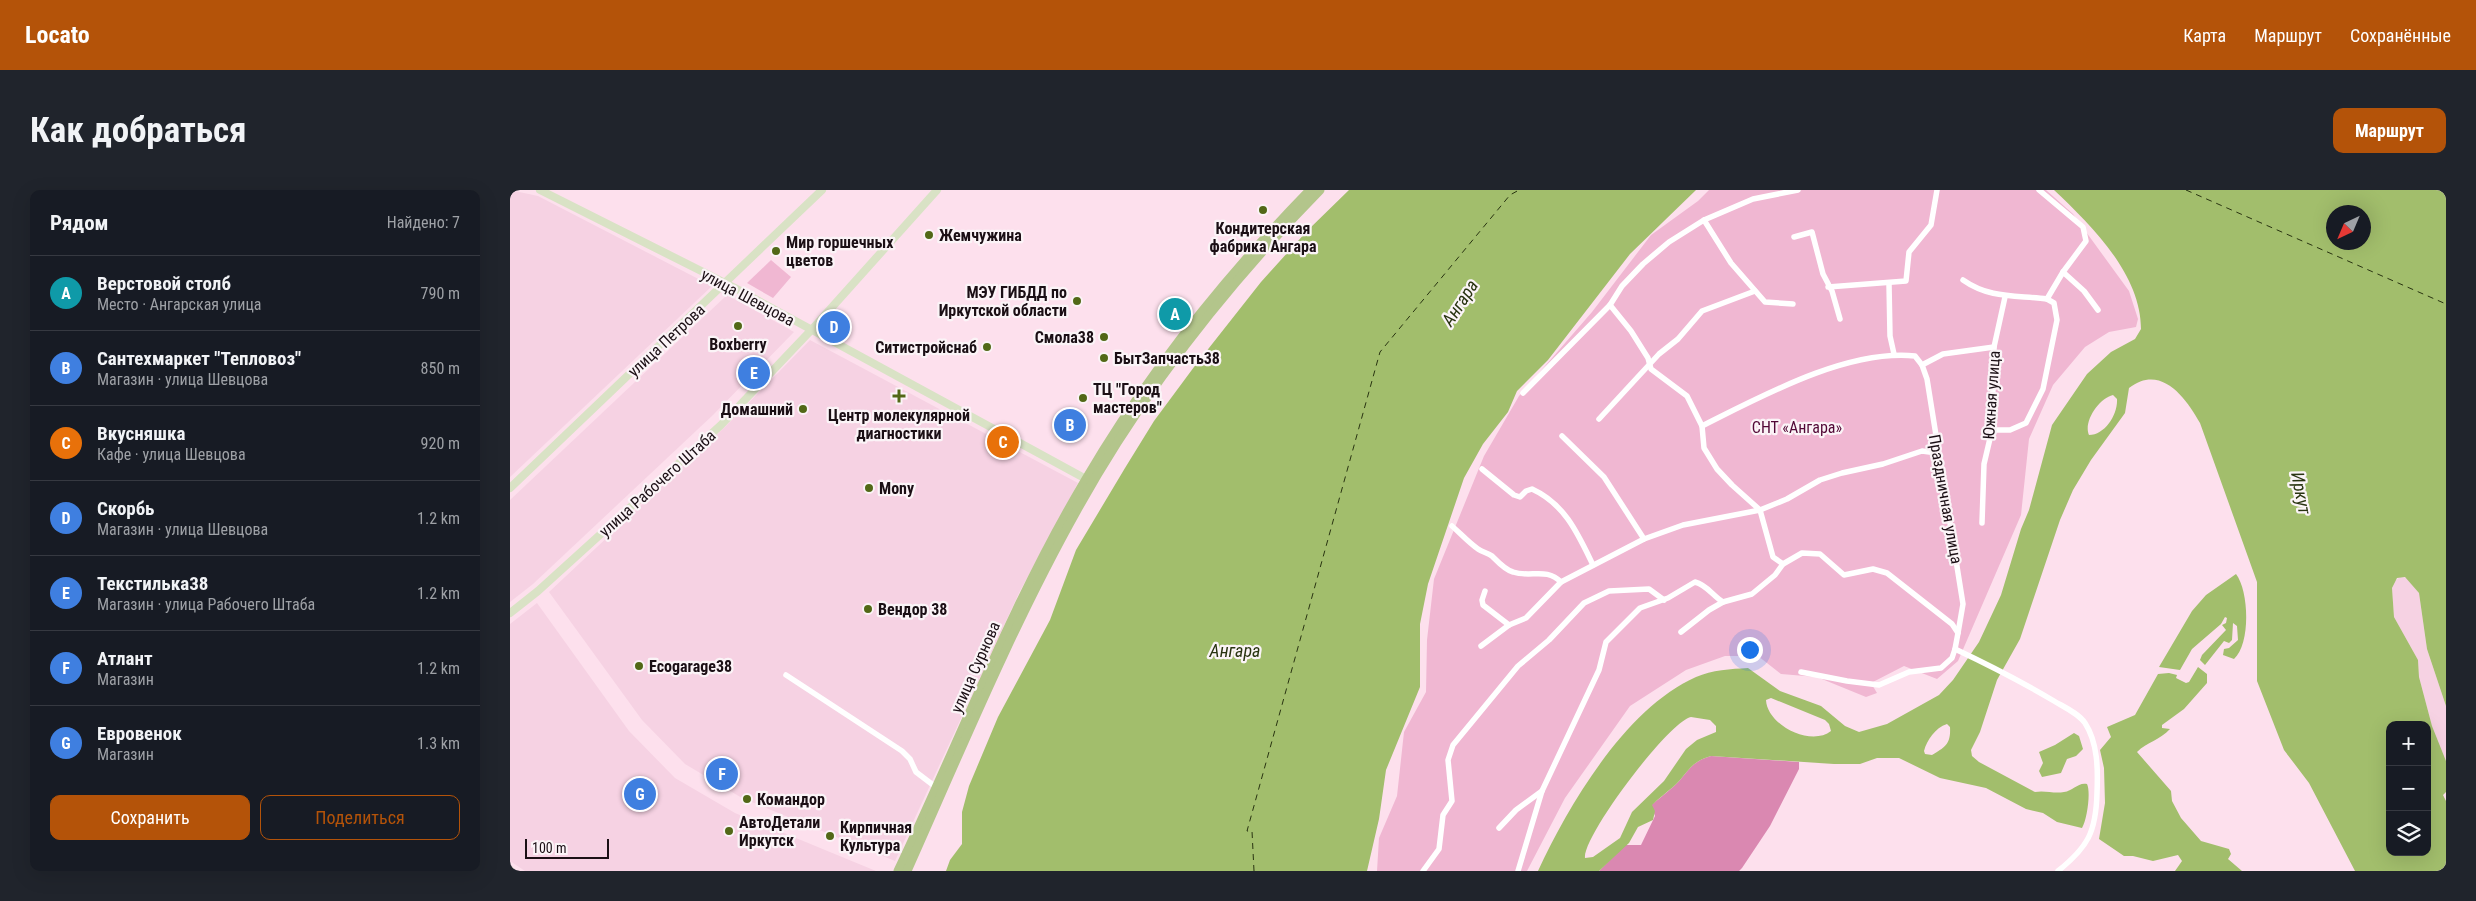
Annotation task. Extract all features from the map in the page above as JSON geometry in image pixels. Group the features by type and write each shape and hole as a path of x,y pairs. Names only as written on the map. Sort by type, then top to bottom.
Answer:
{"main road":[{"name":"улица Шевцова","path":"540,190 726,283 1090,480"},
{"name":"улица Петрова","path":"510,488 822,190"},
{"name":"улица Рабочего Штаба","path":"510,613 545,584 721,425 937,190"},
{"path":"1090,480 1131,408 1189,330 1234,274 1310,190"},
{"path":"1090,480 1195,333 1240,277 1320,190"},
{"name":"улица Сурнова","path":"898,871 1030,583 1090,480"},
{"name":"улица Сурнова","path":"907,871 1014,632 1090,480"}],"street":[{"path":"1523,393 1610,304 1622,286 1643,264 1669,242 1704,220 1753,199 1798,190"},
{"path":"1828,287 1889,284 1906,281 1908,277 1909,252 1931,225 1937,190"},
{"path":"2039,190 2083,226 2086,241 2063,272 2047,300"},
{"path":"1704,220 1730,263 1764,302 1793,304"},
{"path":"1794,237 1812,232 1828,287 1832,291 1840,319"},
{"path":"2063,272 2084,290 2098,310"},
{"path":"1963,280 1976,289 2005,297 2020,296 2047,300 2054,303 2057,320 2043,389 2026,423 2010,430 1992,430"},
{"path":"1889,284 1890,336 1894,354"},
{"path":"1599,419 1650,366 1659,354 1678,339 1702,311 1755,291"},
{"name":"Южная улица","path":"1982,523 1984,464 1992,430 1994,347 2005,297"},
{"path":"1610,304 1648,358 1650,366 1670,385 1687,396 1702,426 1704,448 1717,469 1760,510 1773,557 1783,564"},
{"path":"1702,426 1772,392 1826,370 1894,354 1915,356 1922,365 1943,354 1994,347"},
{"name":"Праздничная улица","path":"1922,365 1927,379 1937,453 1964,604 1958,633 1958,651"},
{"path":"1562,436 1604,478 1644,538"},
{"path":"1481,646 1508,624 1526,618 1561,582 1644,538 1682,525 1760,510 1787,499 1820,480 1922,452 1937,453"},
{"path":"1482,469 1514,495 1520,497 1526,491 1532,489 1561,508 1576,530 1593,564"},
{"path":"1452,526 1478,549 1491,555 1497,562 1513,572 1528,574 1545,572 1554,575 1561,582"},
{"path":"1681,632 1709,610 1723,602 1752,594 1775,575 1783,564 1802,553 1820,554 1844,575 1873,569 1887,573 1944,616 1958,633"},
{"path":"1518,871 1542,791 1599,670 1606,642 1640,608 1664,600 1695,582 1703,584 1715,597 1723,602"},
{"path":"1423,871 1439,849 1443,816 1452,801 1448,760 1453,745 1518,666 1549,640 1584,603 1609,591 1649,589 1664,600"},
{"path":"1485,591 1482,600 1484,605 1508,624"},
{"path":"1801,672 1879,685 1909,672 1940,668 1958,651 2012,676 2074,713 2084,722 2095,744 2098,784 2096,822 2083,849 2058,871"},
{"path":"786,675 898,748 910,759 916,772 937,788"},
{"path":"1499,828 1516,810 1542,791"}],"shaded area":[{"path":"510,190 538,196 712,286 510,477"},
{"path":"727,295 794,332 713,415 533,584 510,602 510,500"},
{"path":"810,340 1078,483 1019,593 895,861 742,798 685,764 642,720 549,592 725,427"},
{"path":"2400,577 2408,578 2419,593 2427,649 2446,706 2446,761 2432,726 2419,677 2418,660 2394,617 2392,588 2394,582"},
{"path":"537,603 629,731 675,778 735,813 876,871 525,871 510,861 510,624"},
{"path":"1711,756 1799,762 1799,769 1770,826 1742,868 1739,871 1599,871 1625,845 1641,845 1655,816 1651,805 1673,787 1693,765"}],"green space":[{"name":"СНТ «Ангара»","path":"1709,190 2046,190 2073,214 2129,291 2138,319 2136,327 2109,332 2085,347 2053,385 2029,439 2021,515 1958,661 1937,679 1904,666 1871,683 1877,693 1866,697 1817,677 1781,674 1758,656 1725,656 1686,670 1630,706 1565,798 1527,871 1377,871 1379,838 1397,796 1404,732 1426,692 1427,640 1434,579 1484,456 1519,396 1592,312 1651,235 1698,201"},
{"path":"771,260 791,277 773,298 747,283"}],"water":[{"name":"Ангара","path":"1349,190 1696,190 1630,254 1548,360 1517,391 1508,412 1483,444 1464,478 1428,584 1420,624 1420,687 1386,770 1379,819 1367,871 946,871 950,860 962,844 962,812 969,786 998,717 1050,620 1076,550 1154,421 1194,367 1261,282 1307,231"},
{"name":"Иркут","path":"2054,190 2446,190 2446,706 2427,649 2419,593 2405,577 2397,578 2392,588 2394,617 2418,660 2419,677 2431,721 2386,721 2386,856 2431,856 2431,722 2446,761 2446,792 2443,795 2446,801 2446,871 2355,871 2309,783 2284,750 2257,681 2257,582 2200,423 2180,394 2162,381 2152,379 2141,381 2129,388 2125,413 2091,460 2073,490 2060,520 2020,639 1997,680 1980,732 1971,750 1972,756 1979,762 2035,792 2064,792 2081,784 2087,784 2089,793 2088,806 2082,828 2057,822 2043,813 2026,809 1986,788 1940,778 1899,758 1877,758 1860,764 1834,764 1711,756 1693,765 1678,782 1652,805 1655,811 1653,820 1638,827 1629,843 1599,871 1538,871 1583,788 1623,734 1670,691 1696,677 1715,671 1748,668 1780,691 1821,706 1845,726 1859,732 1887,724 1939,695 1953,680 1979,642 2001,595 2021,529 2029,510 2052,425 2087,374 2111,352 2135,339 2141,329 2139,309 2133,289 2123,270 2098,235","holes":["2113,395 2117,399 2113,417 2105,428 2089,435 2088,424 2090,417 2102,401","1771,698 1825,720 1829,724 1831,731 1823,735 1813,736 1791,731 1774,718 1768,709 1766,700","1691,717 1710,720 1716,726 1716,732 1697,740 1686,749 1664,781 1632,812 1620,838 1593,857 1585,858 1588,846 1611,805 1664,738","1947,724 1950,727 1946,744 1932,755 1925,754 1924,751 1929,739 1935,731"]},
{"path":"2236,574 2244,592 2246,604 2246,630 2240,652 2234,659 2223,655 2224,649 2229,648 2238,640 2237,626 2233,623 2232,640 2229,643 2224,641 2205,665 2200,660 2202,655 2226,630 2222,625 2226,623 2227,618 2225,617 2221,624 2192,649 2180,670 2159,667 2192,611 2206,595"},
{"path":"2198,667 2207,674 2207,683 2184,709 2162,725 2162,728 2170,729 2137,752 2171,791 2172,801 2181,818 2201,841 2229,849 2231,854 2228,859 2242,871 2175,871 2182,861 2178,855 2153,861 2133,856 2124,856 2099,839 2105,803 2104,768 2100,750 2111,737 2107,727 2135,715 2158,674 2169,673 2177,675 2176,678 2186,683 2189,682"},
{"path":"2074,733 2079,736 2083,749 2076,756 2067,759 2061,773 2042,777 2039,771 2043,763 2039,752"}],"ferry route":[{"path":"1254,871 1252,831 1247,831 1380,352 1510,195 1519,190"},
{"path":"2186,190 2446,304"}],"place":[{"name":"Кондитерская фабрика Ангара","path":"1263,210"},
{"name":"Жемчужина","path":"929,235"},
{"name":"Мир горшечных цветов","path":"776,251"},
{"name":"МЭУ ГИБДД по Иркутской области","path":"1077,301"},
{"name":"Верстовой столб","path":"1175,314"},
{"name":"Boxberry","path":"738,326"},
{"name":"Скорбь","path":"834,327"},
{"name":"Смола38","path":"1104,337"},
{"name":"Ситистройснаб","path":"987,347"},
{"name":"БытЗапчасть38","path":"1104,358"},
{"name":"Текстилька38","path":"754,373"},
{"name":"Центр молекулярной диагностики","path":"899,396"},
{"name":"ТЦ \"Город мастеров\"","path":"1083,398"},
{"name":"Домашний","path":"803,409"},
{"name":"Сантехмаркет \"Тепловоз\"","path":"1070,425"},
{"name":"Вкусняшка","path":"1003,442"},
{"name":"Mony","path":"869,488"},
{"name":"Вендор 38","path":"868,609"},
{"name":"Ecogarage38","path":"639,666"},
{"name":"Атлант","path":"722,774"},
{"name":"Евровенок","path":"640,794"},
{"name":"Командор","path":"747,799"},
{"name":"АвтоДетали Иркутск","path":"729,831"},
{"name":"Кирпичная Культура","path":"830,836"}]}
